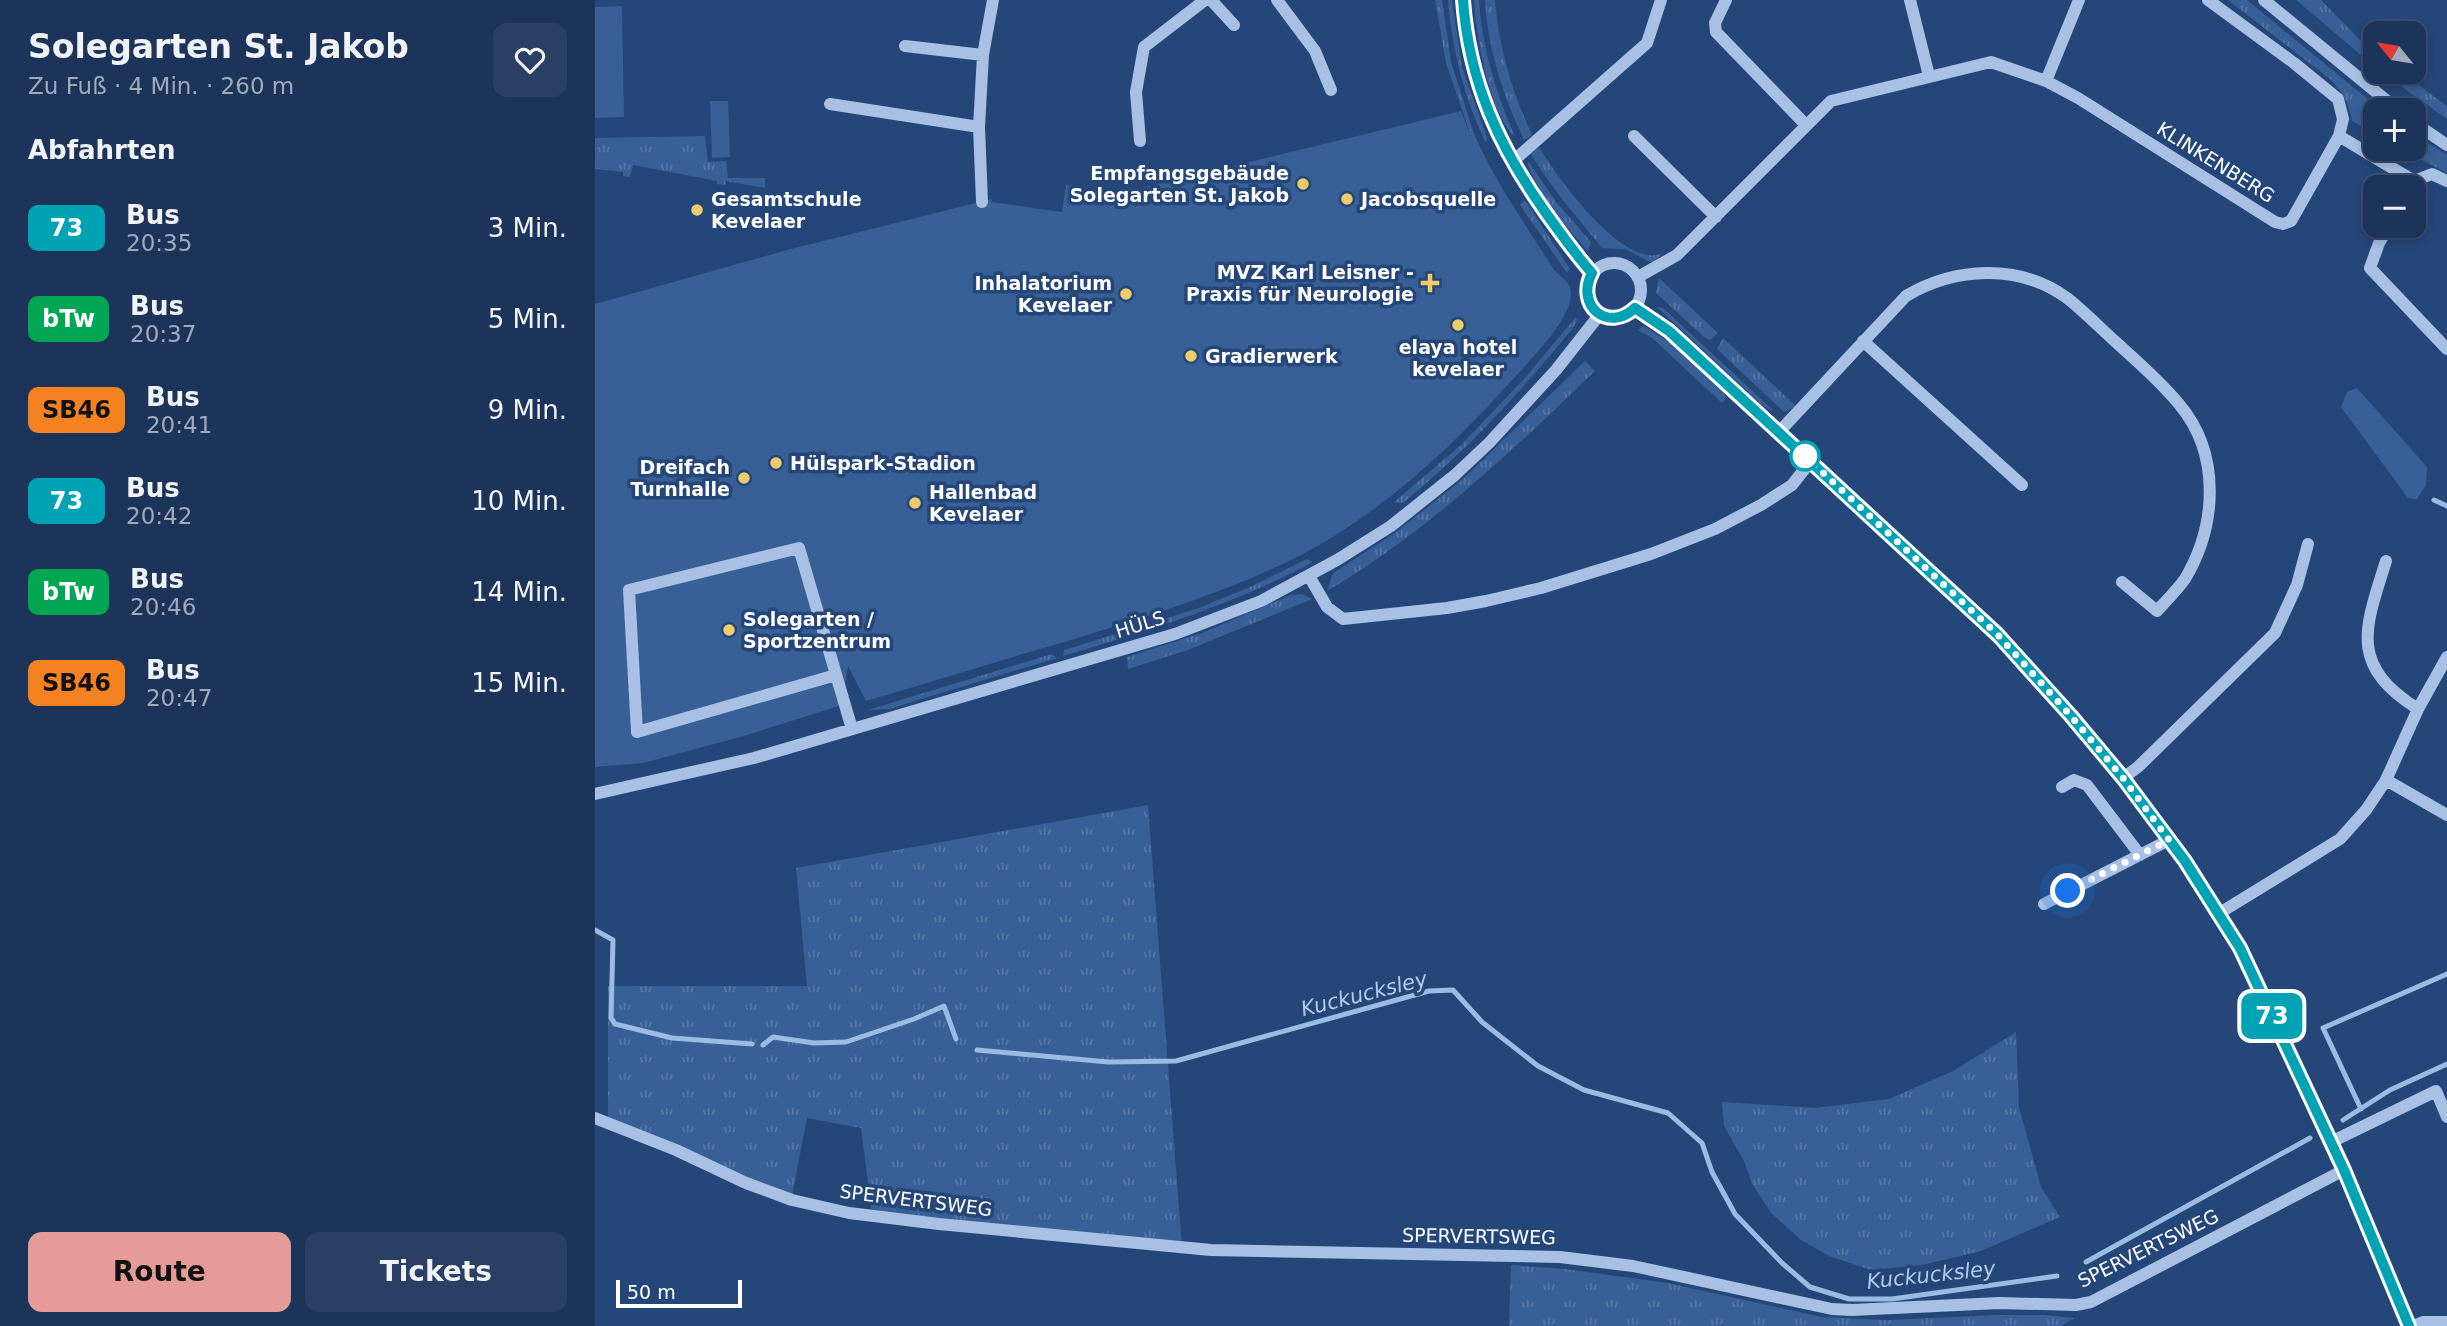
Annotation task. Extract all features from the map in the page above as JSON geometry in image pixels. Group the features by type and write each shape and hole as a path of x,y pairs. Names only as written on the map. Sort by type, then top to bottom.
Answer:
{"street":[{"path":"982,202 979,127 983,55 993,0"},
{"path":"1140,141 1136,92 1144,47 1205,0"},
{"path":"1211,0 1234,25"},
{"path":"1277,0 1315,51 1331,90"},
{"path":"1463,0 1470,48 1483,99 1512,162 1572,250 1592,273"},
{"path":"1512,162 1647,43 1661,0"},
{"path":"1726,0 1717,14 1716,32 1806,125"},
{"path":"1910,0 1929,76"},
{"path":"2046,81 2079,0"},
{"name":"KLINKENBERG","path":"1637,277 1677,255 1831,101 1991,62 2046,81 2078,98 2275,222 2283,224 2291,221 2339,136 2343,119 2338,99 2208,0"},
{"path":"2264,0 2383,98"},
{"path":"905,46 983,55"},
{"path":"830,104 979,127"},
{"path":"2426,131 2447,145"},
{"path":"1634,136 1716,217"},
{"path":"2339,136 2398,175"},
{"path":"2426,177 2433,174 2447,181"},
{"path":"2384,238 2370,268 2447,349"},
{"path":"1616,263 1625,265 1637,277 1641,293 1635,308 1615,318 1600,314 1593,308 1586,291 1592,273 1599,267 1616,263"},
{"path":"1779,432 1906,296 1927,284 1968,273 1998,273 2027,278 2050,288 2067,298 2180,405 2194,425 2204,447 2211,494 2207,530 2184,580 2157,611 2122,582"},
{"path":"1635,308 1669,331 1998,635 2123,778 2169,840 2240,948 2344,1170 2411,1326 2423,1322 2447,1322"},
{"name":"HÜLS","path":"595,794 754,758 1175,634 1261,600 1309,576 1391,526 1455,475 1489,443 1556,370 1600,314"},
{"path":"1863,341 2022,485"},
{"path":"1309,576 1327,607 1343,619 1447,608 1515,595 1651,554 1715,529 1781,493 1792,485 1811,461"},
{"path":"2123,778 2138,767 2275,633 2297,584 2308,544"},
{"path":"836,675 637,732 629,590 799,548 852,729"},
{"path":"2386,561 2369,615 2367,648 2382,679 2396,695 2418,709"},
{"path":"2218,914 2340,839 2366,810 2386,780 2418,709 2447,657"},
{"path":"2062,787 2074,780 2087,785 2140,855"},
{"path":"2386,780 2447,815"},
{"path":"2045,904 2169,840"},
{"path":"2331,1142 2436,1091 2447,1117"},
{"name":"SPERVERTSWEG","path":"595,1118 676,1150 746,1183 792,1200 849,1213 1211,1250 1560,1257 1633,1266 1832,1309 1861,1310 1959,1304 2091,1302 2344,1170"}],"green space":[{"path":"1435,0 1442,0 1451,62 1473,131 1470,133 1446,63"},
{"path":"1448,0 1452,0 1462,67 1487,138 1486,143 1471,109 1460,73"},
{"path":"1474,0 1479,0 1491,70 1515,137 1498,110 1485,73"},
{"path":"1485,0 1495,0 1507,69 1532,135 1524,140 1498,72 1489,37"},
{"path":"2228,0 2247,0 2366,98 2363,98 2363,127 2352,121 2344,98 2330,79"},
{"path":"2296,0 2321,0 2363,42 2363,57"},
{"path":"622,6 624,117 595,118 595,7"},
{"path":"2398,84 2417,84 2447,106 2447,119 2426,104 2426,98 2418,98"},
{"path":"710,101 728,101 730,157 712,158"},
{"path":"1461,111 1469,132 1473,131 1510,201 1553,268 1569,285 1570,302 1549,338 1488,406 1436,458 1378,506 1316,547 1283,564 1170,609 866,701 848,666 842,705 744,736 643,763 595,767 595,304 787,250 992,199 992,202 1062,212 1066,185 1125,192"},
{"path":"705,136 708,162 726,161 728,178 765,178 765,188 726,181 725,185 717,184 717,181 633,165 630,177 623,176 623,172 595,169 595,138"},
{"path":"2426,142 2447,155 2447,173 2424,161"},
{"path":"1539,147 1575,198 1611,235 1630,248 1647,255 1663,253 1652,263 1625,249 1602,248 1539,167 1531,154"},
{"path":"1528,161 1557,203 1591,242 1588,251 1543,194"},
{"path":"1525,200 1570,269 1567,273 1520,205"},
{"path":"1659,278 1718,333 1710,340 1704,337 1656,293"},
{"path":"1657,307 1663,308 1775,412 1763,406"},
{"path":"1575,318 1578,320 1572,329 1492,420 1449,463 1403,503 1394,502 1461,445 1525,378"},
{"path":"1644,326 1669,342 1725,394 1726,399 1722,403 1652,338 1638,330"},
{"path":"1723,338 1796,406 1784,412 1717,349"},
{"path":"1585,361 1595,371 1500,461 1434,517 1364,568 1327,591 1333,573 1395,533 1462,480"},
{"path":"2357,388 2427,467 2426,485 2417,499 2408,498 2341,407 2347,392"},
{"path":"1307,559 1313,562 1222,604 1063,656 1064,650 1199,608"},
{"path":"1302,594 1312,599 1188,650 1128,669 1127,657 1202,633 1291,595"},
{"path":"1052,654 1057,658 889,709 868,710"},
{"path":"1148,805 1182,1247 872,1215 861,1128 807,1118 792,1196 608,1123 608,986 807,986 796,868"},
{"path":"2016,1032 2019,1107 2041,1187 2060,1217 1981,1251 1922,1265 1871,1270 1829,1256 1801,1240 1771,1213 1752,1184 1744,1161 1724,1126 1722,1102 1815,1108 1889,1099 1953,1071"},
{"path":"1511,1265 1565,1269 1668,1283 1822,1317 1885,1320 2046,1315 2075,1318 2061,1326 1509,1326"}],"waterway":[{"path":"2434,500 2447,506"},
{"name":"Kuckucksley","path":"595,930 613,940 611,1018 615,1024 672,1038 752,1044"},
{"path":"2361,1109 2323,1028 2447,974"},
{"name":"Kuckucksley","path":"977,1050 1108,1062 1176,1061 1429,991 1453,990 1482,1022 1538,1066 1584,1090 1668,1113 1702,1143 1712,1172 1735,1214 1782,1263 1810,1287 1849,1299 1892,1299 2057,1276"},
{"name":"Kuckucksley","path":"763,1045 773,1037 814,1043 846,1042 944,1006 956,1039"},
{"name":"Kuckucksley","path":"2343,1120 2390,1090 2447,1064"},
{"name":"Kuckucksley","path":"2086,1262 2310,1138"}],"bus line":[{"name":"73","path":"1463,0 1476,76 1492,122 1521,177 1572,250 1592,273 1586,291 1593,308 1600,314 1615,318 1635,308 1669,331 1998,635 2123,778 2185,861 2240,948 2344,1170 2409,1326"}],"place":[{"name":"Empfangsgebäude Solegarten St. Jakob","path":"1303,184"},
{"name":"Jacobsquelle","path":"1347,199"},
{"name":"Gesamtschule Kevelaer","path":"697,210"},
{"name":"MVZ Karl Leisner - Praxis für Neurologie","path":"1430,283"},
{"name":"Inhalatorium Kevelaer","path":"1126,294"},
{"name":"elaya hotel kevelaer","path":"1458,325"},
{"name":"Gradierwerk","path":"1191,356"},
{"name":"Hülspark-Stadion","path":"776,463"},
{"name":"Dreifach Turnhalle","path":"744,478"},
{"name":"Hallenbad Kevelaer","path":"915,503"},
{"name":"Solegarten / Sportzentrum","path":"729,630"}],"route":[{"path":"1805,456 1998,635 2123,778 2169,840 2068,891"}]}
